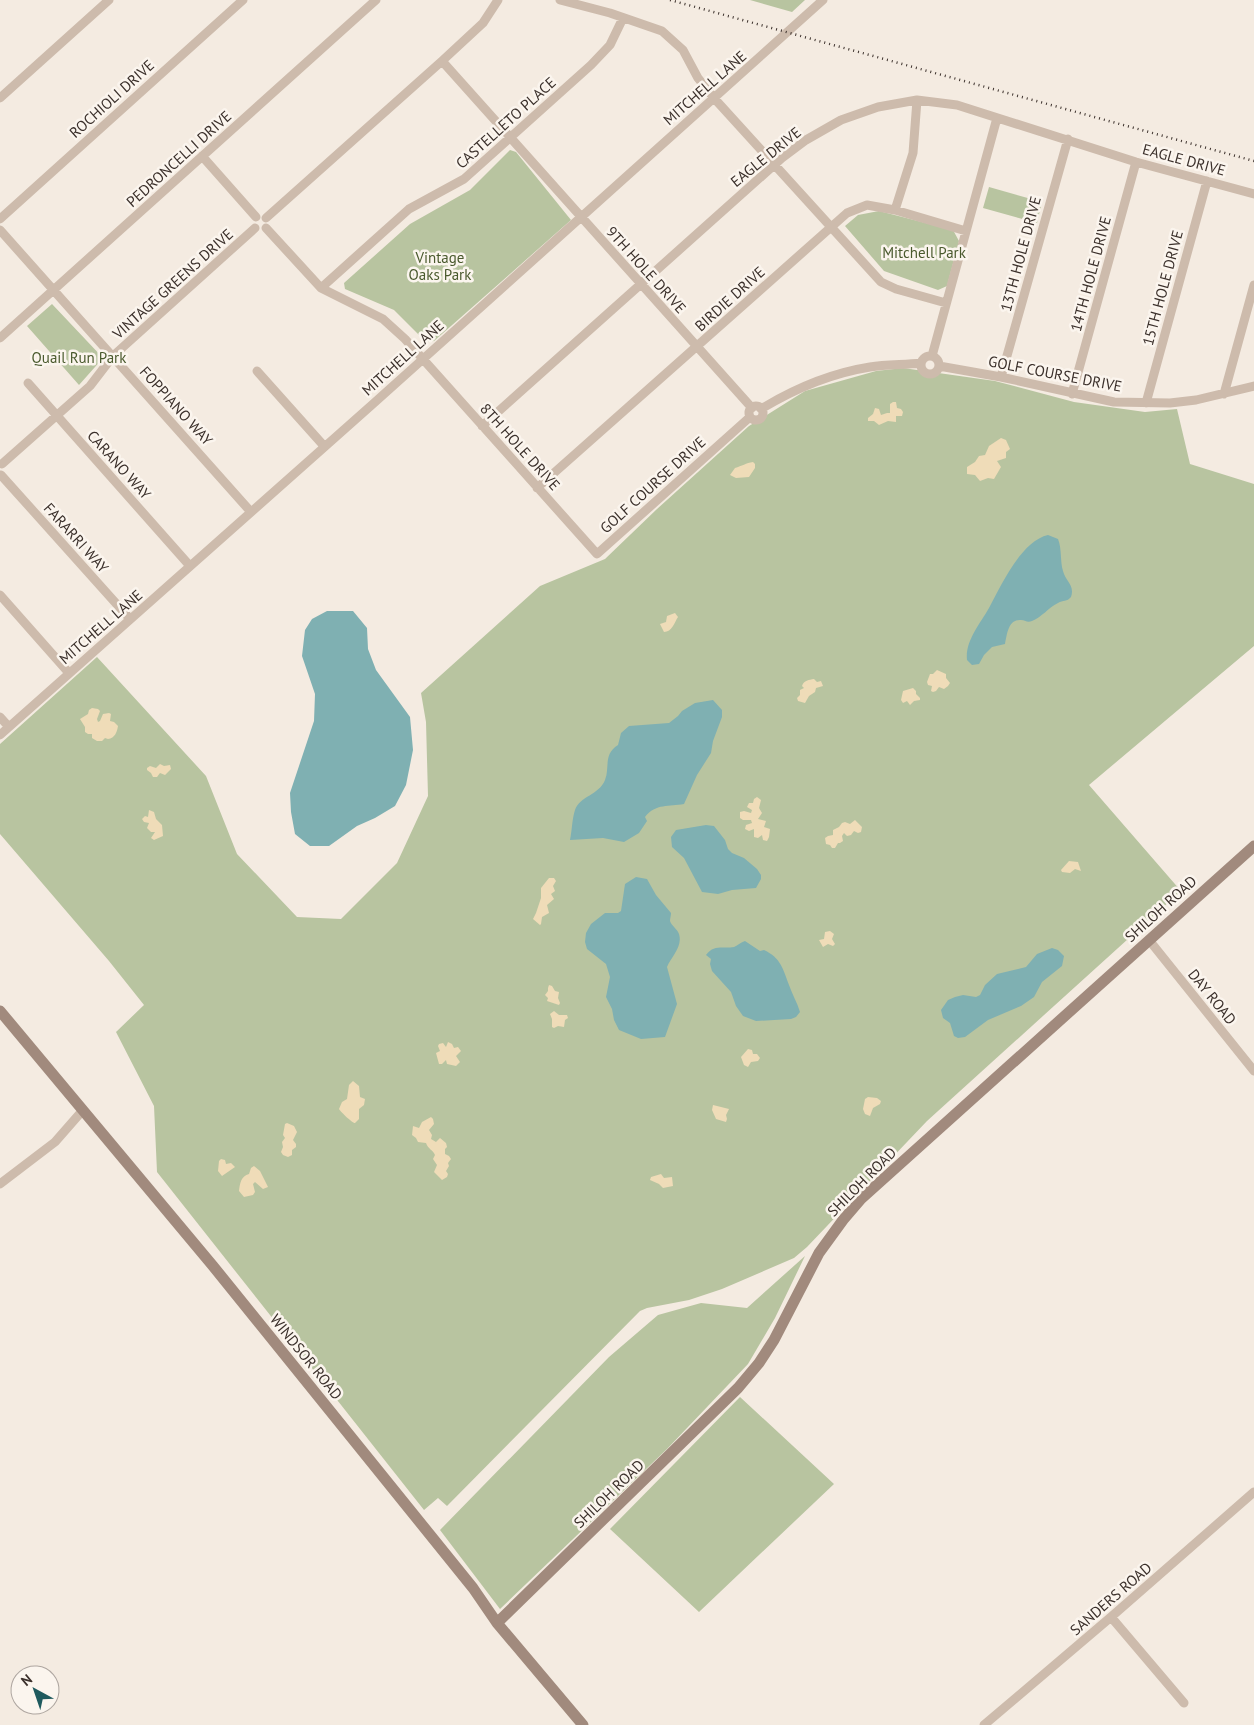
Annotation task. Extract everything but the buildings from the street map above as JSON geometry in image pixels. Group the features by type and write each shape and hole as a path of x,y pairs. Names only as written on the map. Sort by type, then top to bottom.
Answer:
{"main road":[{"name":"SHILOH ROAD","path":"497,1623 738,1388 759,1363 774,1340 819,1253 843,1220 862,1199 1254,846"},
{"name":"WINDSOR ROAD","path":"0,1011 213,1266 473,1588 497,1623 583,1725"}],"street":[{"path":"0,98 109,0"},
{"name":"ROCHIOLI DRIVE","path":"0,219 243,0"},
{"name":"PEDRONCELLI DRIVE","path":"0,338 376,0"},
{"path":"266,218 483,23 498,0"},
{"path":"560,0 662,31 682,50 698,78 713,97 881,282 896,289 946,303"},
{"name":"MITCHELL LANE","path":"0,735 823,0"},
{"name":"CASTELLETO PLACE","path":"321,288 409,209 464,180 592,65 610,45 623,18"},
{"name":"9TH HOLE DRIVE","path":"442,61 754,411"},
{"path":"895,210 913,153 916,100"},
{"name":"EAGLE DRIVE","path":"482,426 775,164 806,140 841,120 878,108 916,100 957,105 1136,162 1254,194"},
{"path":"932,356 997,118"},
{"name":"13TH HOLE DRIVE","path":"1002,377 1068,139"},
{"path":"202,156 256,217"},
{"name":"14TH HOLE DRIVE","path":"1072,394 1136,162"},
{"name":"15TH HOLE DRIVE","path":"1146,403 1207,181"},
{"name":"BIRDIE DRIVE","path":"538,488 847,213 867,205 895,210 966,230"},
{"path":"256,217 260,215 266,218 268,222 266,228"},
{"path":"256,217 253,224 255,228 262,230 266,228"},
{"name":"VINTAGE GREENS DRIVE","path":"1,463 90,386 112,356 255,228"},
{"path":"266,228 321,288"},
{"name":"FOPPIANO WAY","path":"0,230 251,512"},
{"path":"1224,394 1254,285"},
{"name":"8TH HOLE DRIVE","path":"321,288 383,320 405,339 597,554"},
{"path":"932,356 938,361 939,366 936,372 927,374 922,370 921,363 925,357 932,356"},
{"name":"GOLF COURSE DRIVE","path":"597,554 754,411 794,391 829,377 870,367 921,363"},
{"name":"GOLF COURSE DRIVE","path":"939,366 1002,377 1114,402 1170,403 1196,400 1254,386"},
{"path":"257,371 324,446"},
{"name":"CARANO WAY","path":"28,383 190,566"},
{"path":"0,475 3,468 1,463"},
{"name":"FARARRI WAY","path":"0,475 130,619"},
{"path":"0,595 69,673"},
{"path":"0,717 9,727"},
{"name":"DAY ROAD","path":"1149,940 1254,1071"},
{"path":"0,1184 55,1142 83,1110"},
{"name":"SANDERS ROAD","path":"984,1725 1254,1492"},
{"path":"1111,1617 1184,1703"}],"green space":[{"path":"750,0 805,0 792,12"},
{"name":"Vintage Oaks Park","path":"510,150 516,152 571,220 434,341 426,342 394,310 345,289 344,283 410,224 470,190"},
{"path":"989,187 1042,202 1037,223 983,208"},
{"name":"Mitchell Park","path":"879,211 953,230 959,241 947,286 938,290 884,271 845,226 858,215"},
{"name":"Quail Run Park","path":"52,304 103,358 79,385 27,326"},
{"path":"903,368 995,381 1074,402 1145,412 1177,409 1190,464 1254,484 1254,646 1089,785 1181,891 927,1121 807,1247 794,1258 722,1289 689,1300 640,1311 447,1506 438,1498 424,1510 157,1172 154,1106 116,1032 144,1005 109,961 0,834 0,744 97,657 206,776 237,854 297,917 341,919 397,863 428,796 426,722 421,693 540,586 605,559 749,426 805,391 876,371"},
{"path":"805,1256 775,1318 748,1364 667,1449 500,1609 440,1530 609,1357 658,1315 701,1303 747,1308"},
{"path":"740,1397 834,1484 699,1612 610,1529"}],"sand":[{"path":"896,402 897,408 903,412 902,416 896,416 896,422 888,421 879,425 874,421 868,421 875,408 879,409 881,415 890,413 890,404"},
{"path":"1001,438 1006,440 1010,449 1006,452 1006,458 997,461 1001,467 994,479 988,478 980,481 975,475 967,474 967,467 975,462 979,456 985,455 989,446"},
{"path":"753,462 755,468 749,477 736,478 730,475 735,468"},
{"path":"675,613 678,617 674,624 671,629 664,632 660,624 666,622 667,616"},
{"path":"937,670 946,674 946,678 950,683 944,689 939,687 933,692 931,691 932,686 928,685 927,682 930,674"},
{"path":"814,679 817,682 821,681 823,686 816,688 815,692 809,696 805,703 798,701 797,698 800,695 800,690 804,688 803,684"},
{"path":"913,688 920,700 914,701 910,705 907,701 903,703 901,700 903,691"},
{"path":"92,708 100,711 97,719 98,722 103,714 111,714 110,721 118,726 114,736 97,741 92,738 92,734 85,732 85,727 80,719 88,714"},
{"path":"160,764 164,766 170,765 171,769 165,775 160,773 157,777 153,777 147,768 150,766 156,768"},
{"path":"757,797 761,800 759,808 762,813 758,819 766,821 764,827 770,829 767,841 763,840 762,835 758,838 754,837 754,829 749,831 745,829 746,825 752,823 751,820 740,818 740,812 751,813 752,810 747,807"},
{"path":"149,810 154,812 156,819 162,825 163,836 154,840 151,838 155,832 151,832 147,828 149,823 144,822 142,819 145,816 148,817"},
{"path":"855,820 862,827 861,832 854,831 851,835 847,836 844,833 842,836 843,841 838,843 835,848 826,844 825,838 833,835 833,830 842,823 850,824"},
{"path":"1069,861 1078,862 1081,871 1075,869 1070,873 1062,872 1061,870"},
{"path":"549,878 554,878 556,881 553,886 555,891 551,894 554,899 547,905 549,913 542,917 540,925 533,919 541,898 541,888"},
{"path":"830,931 834,934 832,939 835,944 833,946 828,944 823,947 819,940 824,939 825,932"},
{"path":"549,985 559,992 559,1005 547,1001 548,998 545,995"},
{"path":"554,1011 559,1015 567,1015 568,1018 565,1020 564,1027 552,1027 550,1014"},
{"path":"448,1042 454,1048 458,1047 461,1051 456,1056 460,1062 456,1066 447,1064 446,1060 439,1064 436,1053 440,1051 438,1046 443,1043 446,1047"},
{"path":"748,1049 752,1050 753,1054 757,1054 760,1058 758,1061 751,1062 748,1067 744,1065 741,1057"},
{"path":"353,1081 359,1086 360,1097 365,1099 364,1105 359,1109 359,1119 355,1123 339,1109 342,1102 347,1099 349,1085"},
{"path":"868,1097 877,1098 881,1101 880,1104 873,1108 870,1116 865,1114 863,1109 865,1099"},
{"path":"713,1105 729,1109 726,1115 726,1122 716,1119 712,1110"},
{"path":"431,1117 434,1124 429,1130 432,1135 431,1139 436,1142 440,1138 446,1143 445,1154 451,1159 446,1171 447,1177 442,1180 434,1172 437,1165 433,1159 434,1153 426,1143 418,1142 412,1135 413,1126 419,1128 422,1122"},
{"path":"285,1124 294,1126 297,1132 293,1140 296,1147 292,1150 292,1155 288,1157 281,1152 282,1142 285,1138 283,1135"},
{"path":"221,1159 225,1160 226,1164 231,1163 235,1167 222,1176 218,1171"},
{"path":"254,1166 260,1171 268,1187 263,1189 255,1182 253,1184 255,1192 253,1195 244,1197 239,1191 240,1183"},
{"path":"661,1174 664,1178 672,1177 673,1186 663,1188 650,1180 651,1177"}],"water":[{"path":"1048,535 1058,539 1064,575 1072,589 1071,597 1054,605 1032,621 1017,620 1013,622 1009,628 1005,644 992,647 979,664 972,665 967,660 968,646 1006,577 1029,546 1038,539"},
{"path":"327,611 353,611 367,628 368,649 376,670 410,717 413,750 406,785 395,806 357,826 329,846 310,846 295,834 290,793 314,721 315,694 302,656 305,630 312,619"},
{"path":"713,700 722,710 722,717 713,741 711,753 697,775 684,804 654,809 645,817 647,821 639,833 624,842 603,838 570,840 573,817 577,805 602,785 605,780 610,753 618,745 621,733 629,726 669,723 682,711 695,703"},
{"path":"706,825 714,826 732,853 744,858 757,869 761,879 756,888 732,890 718,894 702,892 684,858 672,847 671,837 676,830"},
{"path":"636,877 647,879 656,895 671,913 670,921 679,934 680,939 678,948 667,967 677,1004 665,1037 641,1039 619,1030 606,997 610,977 606,964 587,949 585,942 586,933 591,924 605,913 618,913 621,911 625,884"},
{"path":"745,941 760,951 764,950 770,953 781,964 800,1012 796,1017 756,1021 743,1016 736,1006 731,992 712,971 711,959 706,955 712,949 734,947"},
{"path":"1052,948 1058,950 1064,956 1062,966 1042,982 1034,997 1021,1006 988,1020 965,1037 958,1038 954,1036 950,1023 943,1018 941,1010 948,1000 963,995 976,997 980,995 985,985 997,974 1026,967 1037,954"}],"railway":[{"path":"670,0 1254,161"}]}
